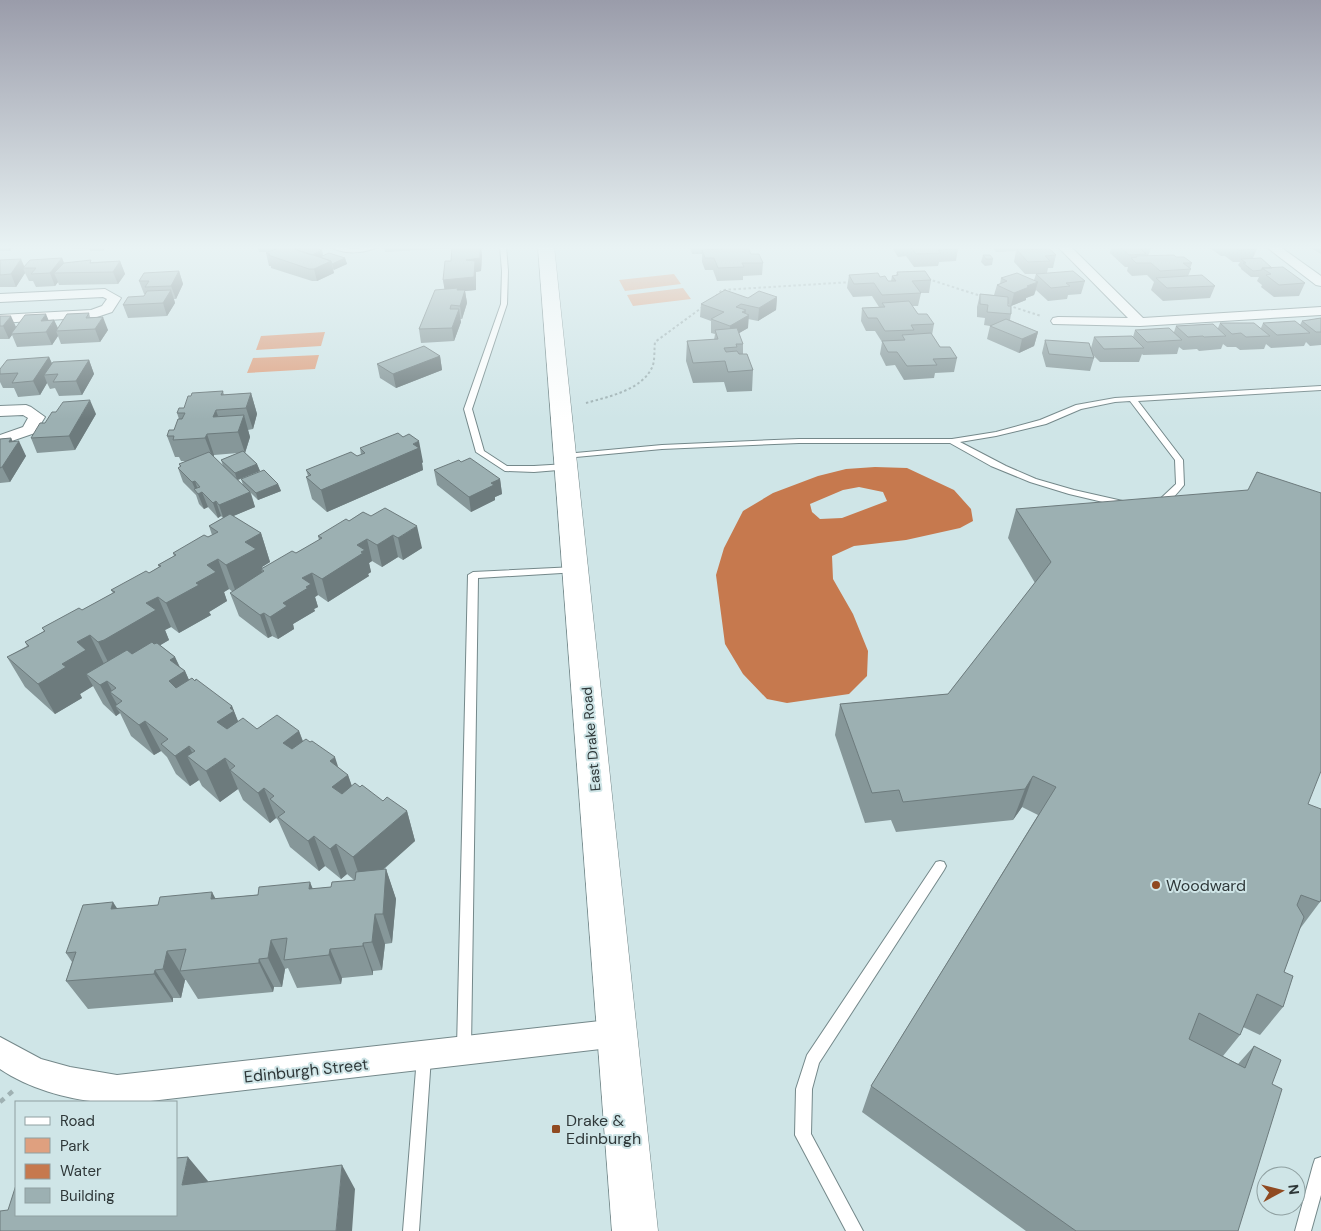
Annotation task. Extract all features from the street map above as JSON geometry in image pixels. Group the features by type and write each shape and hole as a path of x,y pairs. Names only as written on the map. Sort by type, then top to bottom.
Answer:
{"main road":[{"name":"East Drake Road","path":"551,303 635,1231"}],"street":[{"path":"0,318 92,314 107,309 111,303"},
{"path":"1121,303 1140,322"},
{"path":"1058,321 1140,322 1321,312"},
{"path":"0,411 26,410 37,416 29,430 0,440"},
{"name":"Edinburgh Street","path":"0,1052 13,1062 62,1081 116,1090 464,1052 618,1033"}],"lane":[{"path":"504,303 468,409 480,452 505,468 534,470 566,462 662,447 799,441 952,441 996,434 1043,422 1079,407 1116,400 1321,388"},
{"path":"1132,399 1179,460 1180,485 1162,502 1153,504"},
{"path":"952,441 979,457 1022,477 1087,496 1134,506"},
{"path":"464,1052 473,576 576,570"},
{"path":"855,1231 803,1135 804,1089 812,1060 940,866"},
{"path":"411,1231 424,1056"},
{"path":"1303,1231 1321,1165"}],"path":[{"path":"586,403 627,390 642,379 652,368 655,342 708,303"},
{"path":"1004,304 1058,321"}],"green space":[{"path":"632,303 654,303 633,306"},
{"path":"325,332 321,346 256,350 261,336"},
{"path":"319,355 315,369 247,373 253,358"}],"water":[{"path":"875,467 907,468 954,490 971,509 973,521 960,528 906,540 854,546 832,556 833,579 853,614 868,651 867,676 849,694 787,703 767,699 743,674 725,644 716,575 724,548 743,511 773,493 818,476 846,469","holes":["859,487 883,492 887,501 842,518 820,519 812,512 810,504 843,490"]}],"building":[{"path":"124,303 154,303 123,305"},
{"path":"429,303 461,303 460,306 451,305 450,309 459,309 452,328 419,329"},
{"path":"766,303 759,308 741,304 736,307 746,310 742,312 749,315 730,326 711,319 724,312 701,304"},
{"path":"882,303 911,303 918,314 927,314 934,324 911,325 914,330 885,331 877,318 868,318 862,308 885,307"},
{"path":"1008,303 1008,306 1011,306 1011,314 987,312 988,305 980,304"},
{"path":"89,313 86,318 103,317 95,329 56,331 67,314"},
{"path":"46,314 41,321 54,320 46,332 11,334 25,315"},
{"path":"0,316 11,316 3,326 0,326"},
{"path":"1321,318 1321,332 1316,332 1302,321"},
{"path":"1006,319 1038,332 1022,339 990,326"},
{"path":"1295,321 1310,333 1277,335 1263,323"},
{"path":"1220,323 1254,323 1270,336 1246,337 1241,333 1232,334"},
{"path":"1213,324 1226,336 1188,337 1176,326"},
{"path":"737,328 743,344 736,344 737,347 724,348 726,352 737,351 739,354 747,354 753,370 728,372 725,361 693,363 687,341 718,339 715,330"},
{"path":"1169,328 1182,340 1147,342 1135,330"},
{"path":"931,333 940,347 950,347 957,358 933,359 937,365 907,366 897,352 888,352 882,341 905,340 902,335"},
{"path":"1132,336 1144,348 1104,349 1094,337"},
{"path":"1045,340 1089,343 1094,358 1049,354"},
{"path":"424,346 440,356 393,374 377,364"},
{"path":"49,357 33,381 12,383 18,373 0,374 0,369 7,360"},
{"path":"89,360 76,381 53,382 58,374 44,375 53,362"},
{"path":"223,391 221,395 251,393 246,408 216,410 213,417 244,415 238,432 207,434 205,438 173,440 174,436 167,436 169,430 174,430 178,419 182,419 185,413 177,413 179,408 184,408 188,396 191,396 192,393"},
{"path":"90,400 69,436 31,438 40,423 45,423 52,412 56,412 63,402"},
{"path":"398,433 403,437 409,434 419,441 413,444 419,448 321,490 306,477 311,475 306,470 351,452 357,456 365,453 360,448"},
{"path":"11,438 9,442 19,441 0,468 0,439"},
{"path":"243,451 257,464 235,473 221,460"},
{"path":"209,452 250,492 219,505 216,501 213,503 202,492 198,494 194,489 200,487 178,468 181,466 179,464"},
{"path":"470,458 500,479 491,483 494,485 469,497 434,470 459,460 461,462"},
{"path":"264,470 278,484 256,493 241,479"},
{"name":"Woodward","path":"1257,472 1321,493 1321,771 1308,804 1321,809 1321,899 1320,902 1301,895 1297,905 1304,917 1284,972 1293,976 1283,1007 1257,994 1240,1035 1199,1013 1189,1039 1245,1068 1254,1046 1281,1060 1272,1084 1282,1089 1258,1166 1256,1166 1256,1173 1238,1231 1076,1231 871,1086 1056,787 1033,776 1025,789 903,802 899,790 872,793 840,704 948,694 1051,562 1016,509 1248,490"},
{"path":"385,508 417,526 398,538 393,535 377,545 367,539 357,545 365,550 361,552 363,553 322,579 312,573 302,578 311,584 306,587 308,588 283,603 287,606 270,617 264,613 260,615 230,593 264,571 261,569 292,551 296,553 322,538 318,536 346,519 349,521 363,512 371,516"},
{"path":"230,514 261,533 245,542 256,549 226,565 218,559 207,565 216,572 196,583 199,585 166,603 158,597 146,603 156,610 104,640 98,642 90,635 77,642 86,650 62,664 66,667 38,684 7,657 29,646 25,642 45,631 42,628 79,608 82,610 115,592 111,590 146,571 149,573 161,566 158,565 176,555 173,553 204,535 208,537 218,532 209,526"},
{"path":"152,642 154,644 157,643 175,657 170,660 185,671 169,681 176,688 192,678 195,681 196,679 232,706 230,708 234,711 217,722 227,729 243,718 257,729 277,715 299,731 283,743 292,749 306,739 335,757 330,761 348,775 332,787 342,794 355,783 360,787 362,785 383,801 387,797 407,811 353,857 336,844 330,849 314,836 308,841 278,817 285,812 270,799 274,796 264,788 258,793 230,770 235,766 225,758 206,771 187,756 195,751 189,746 175,756 161,744 168,739 145,721 139,725 115,706 122,701 110,692 116,688 107,681 100,685 86,674 127,650 132,654"},
{"path":"386,869 383,914 375,914 372,942 363,943 363,946 330,949 329,955 284,960 287,938 271,940 268,958 259,959 259,963 180,971 186,949 167,951 163,969 155,970 154,974 66,981 76,952 66,953 83,905 113,902 111,909 158,905 160,897 212,892 211,899 258,895 259,887 310,882 309,889 331,887 332,882 355,880 356,872"},
{"path":"188,1157 182,1185 342,1165 336,1231 0,1231 0,1211 8,1210 15,1188 15,1216 178,1216 178,1158"}],"place":[{"name":"Woodward","path":"1156,885"},
{"name":"Drake & Edinburgh","path":"556,1129"}]}
